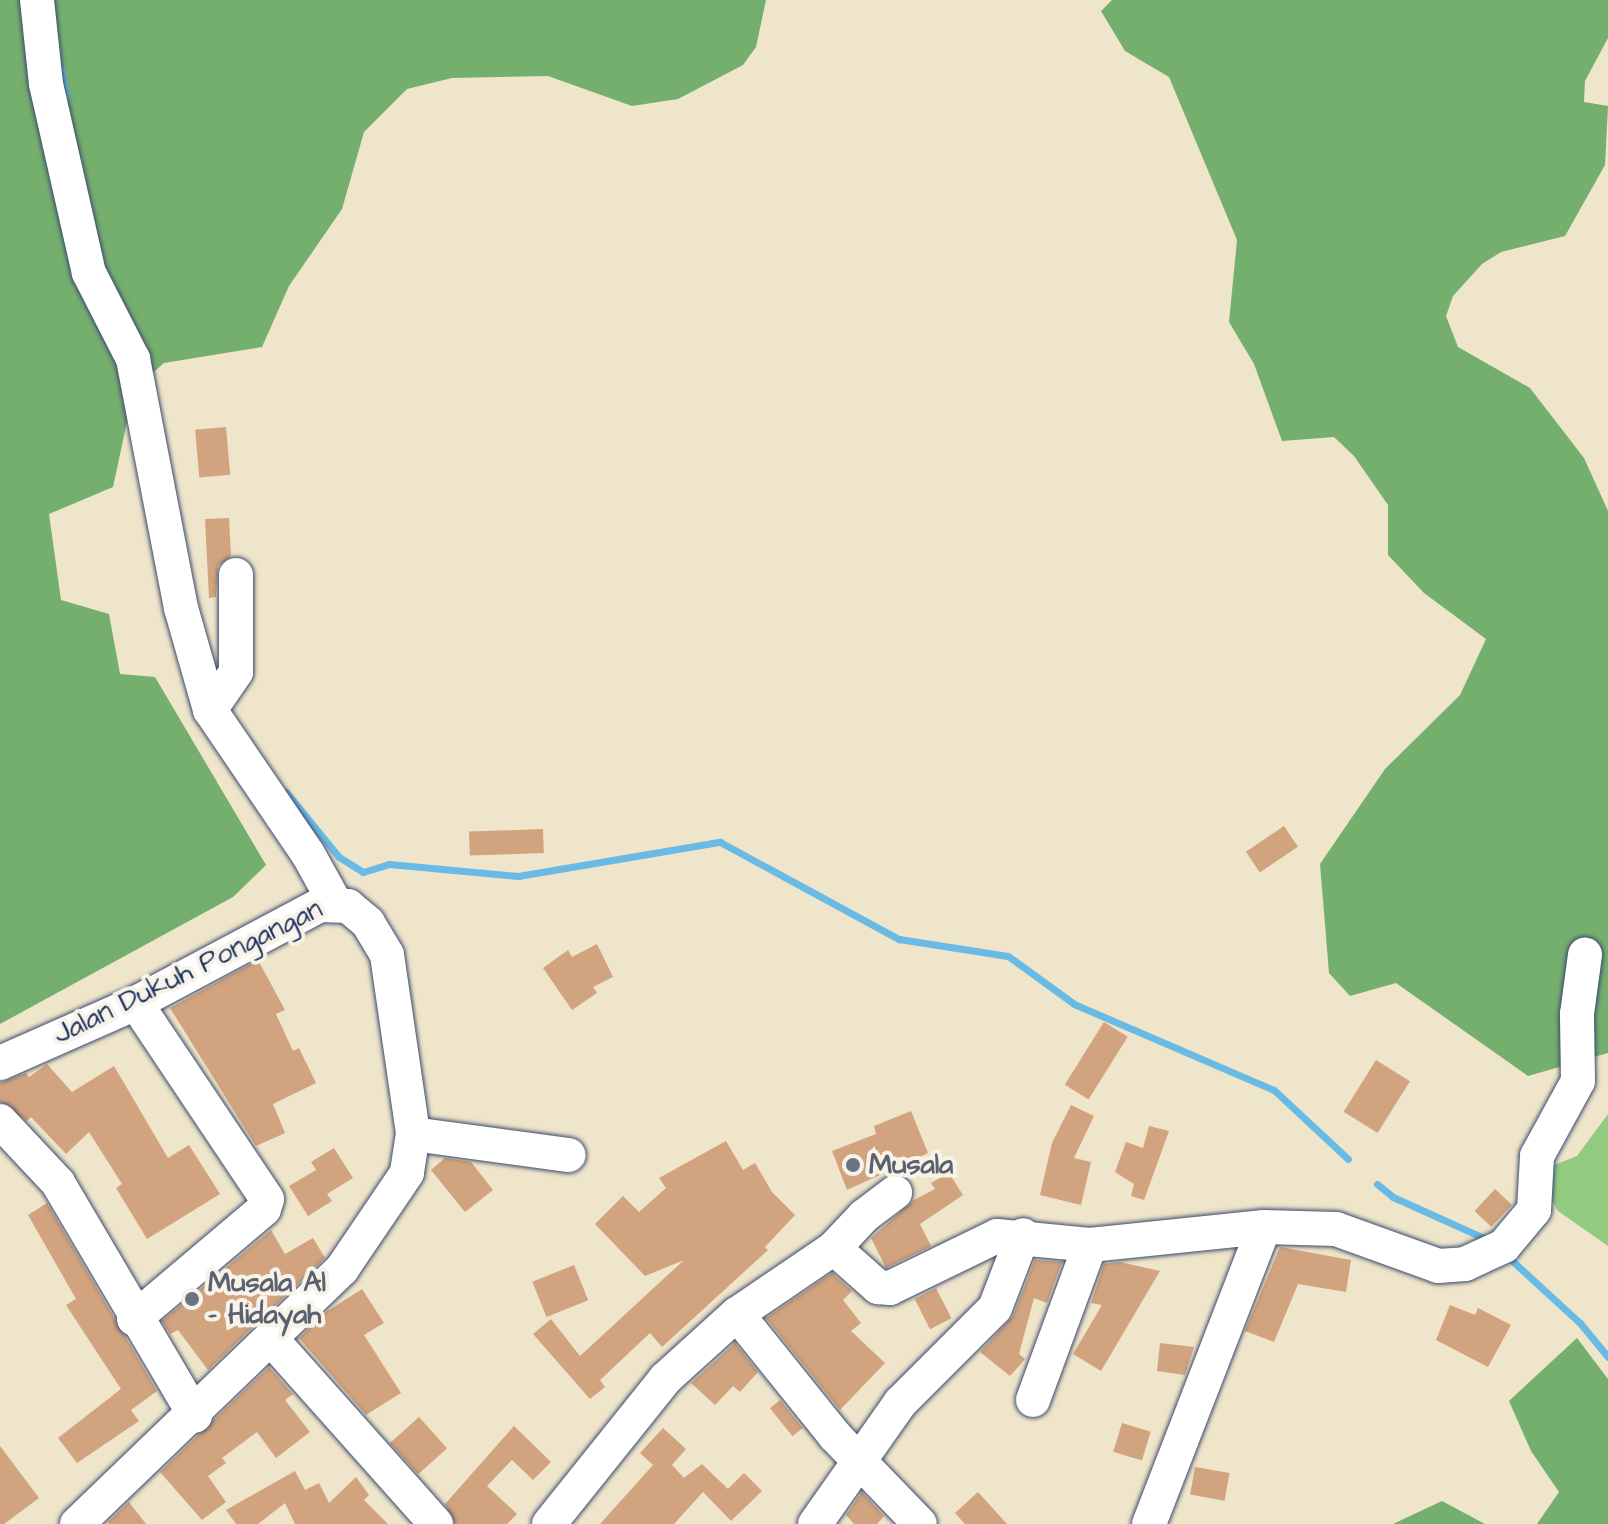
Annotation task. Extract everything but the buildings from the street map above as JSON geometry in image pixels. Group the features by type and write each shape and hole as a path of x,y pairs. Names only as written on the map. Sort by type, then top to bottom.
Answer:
{"street":[{"name":"Jalan Dukuh Pongangan","path":"37,0 46,84 89,273 133,359 181,608 210,710 308,854 334,901 368,923 387,955 413,1134 407,1173 342,1269 273,1341 77,1524"},
{"path":"210,710 236,672 236,575"},
{"name":"Jalan Dukuh Pongangan","path":"0,1063 136,1003 291,916 334,901"},
{"path":"834,1248 878,1287 890,1288 997,1236 1023,1235 1090,1245 1264,1227 1336,1229 1438,1266 1465,1264 1504,1246 1534,1210 1537,1156 1578,1081 1577,1014 1585,955"},
{"path":"134,1319 264,1209 267,1199 136,1003"},
{"path":"0,1121 58,1183 134,1319 195,1416"},
{"path":"413,1134 569,1155"},
{"path":"549,1524 665,1379 737,1314 834,1248 864,1216 895,1193"},
{"path":"1149,1524 1264,1227"},
{"path":"815,1524 862,1463 900,1403 995,1308 1023,1235"},
{"path":"1033,1400 1090,1245"},
{"path":"737,1314 862,1463 920,1524"},
{"path":"273,1341 436,1524"}],"green space":[{"path":"0,0 766,0 756,47 743,65 678,99 632,106 548,76 452,78 407,89 364,132 342,209 289,286 262,347 164,363 134,389 113,487 49,514 61,600 109,614 120,674 155,677 266,865 233,897 0,1024"},
{"path":"1112,0 1608,0 1608,38 1585,81 1584,102 1608,106 1605,165 1565,236 1501,252 1482,264 1453,296 1446,316 1458,347 1530,388 1584,458 1608,511 1608,1053 1528,1076 1396,983 1350,996 1329,973 1320,864 1385,769 1460,695 1486,639 1424,593 1388,555 1388,505 1354,456 1334,437 1282,441 1254,364 1229,322 1237,240 1169,77 1125,51 1101,11"},
{"path":"1608,1114 1608,1246 1558,1211 1536,1172 1577,1156"},
{"path":"1577,1338 1608,1379 1608,1524 1537,1524 1559,1492 1531,1451 1509,1401"},
{"path":"1442,1501 1485,1524 1393,1524"}],"waterway":[{"path":"61,69 66,96"},
{"path":"286,792 339,857 363,872 389,864 518,876 720,842 899,939 1008,956 1074,1004 1274,1090 1348,1159"},
{"path":"1377,1184 1393,1197 1484,1238"},
{"path":"1508,1257 1580,1323 1608,1357"}],"place":[{"name":"Musala","path":"853,1165"},
{"name":"Musala Al - Hidayah","path":"192,1299"}]}
